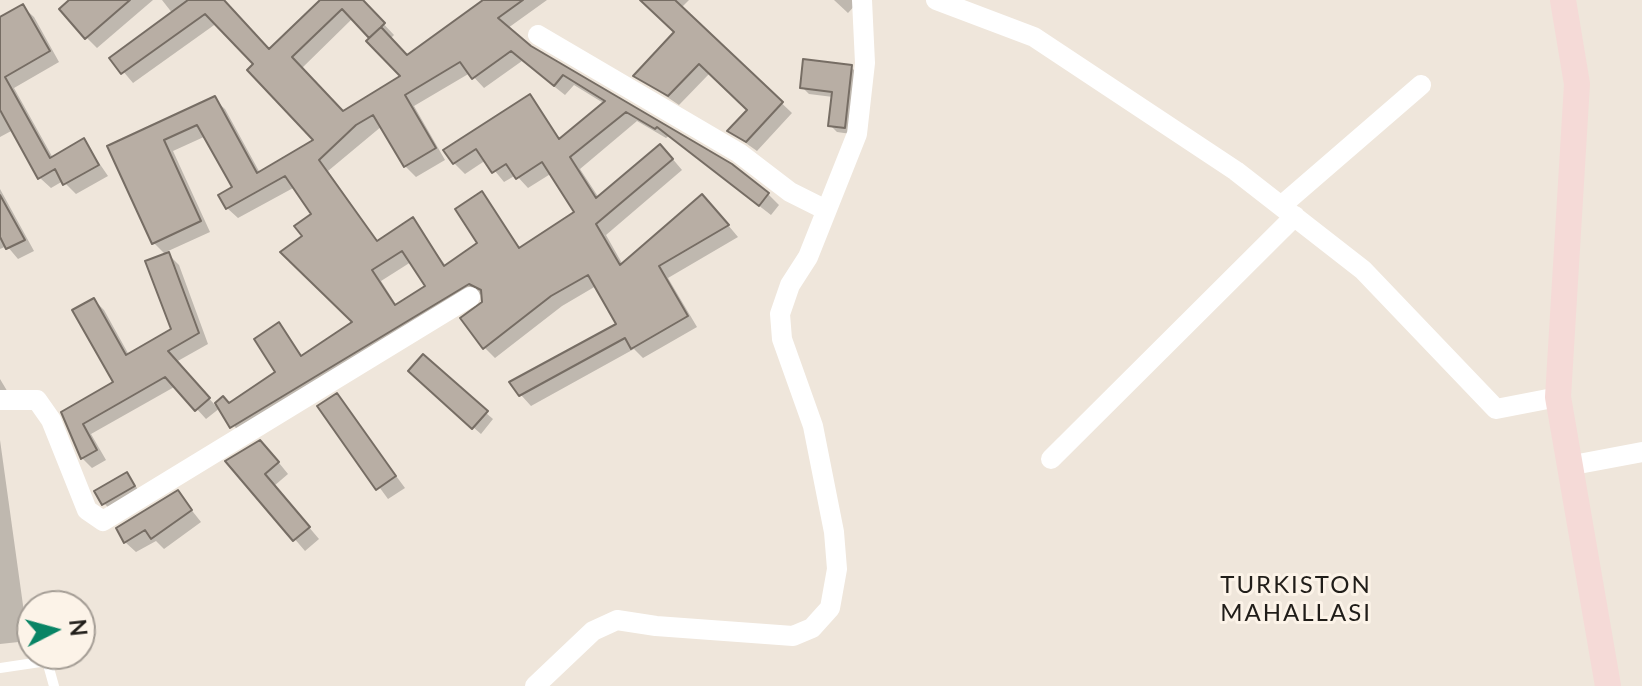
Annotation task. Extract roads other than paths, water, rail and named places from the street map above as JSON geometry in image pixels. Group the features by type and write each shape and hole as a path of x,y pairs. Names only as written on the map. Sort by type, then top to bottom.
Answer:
{"street":[{"path":"535,686 593,631 617,620 656,626 793,636 812,628 830,608 837,569 834,532 813,426 782,339 780,314 790,285 808,257 857,134 865,63 862,0"},
{"path":"936,0 1034,37 1236,171 1363,270 1496,409 1558,397"},
{"path":"1563,0 1577,84 1558,397 1608,686"},
{"path":"538,35 739,153 790,192 826,210"},
{"path":"1051,459 1288,211 1421,85"},
{"path":"0,400 37,400 51,420 87,510 103,521 470,297"},
{"path":"1568,466 1642,452"}],"lane":[{"path":"0,668 47,661 54,686"}],"district":[{"name":"TURKISTON MAHALLASI","path":"1296,599"}]}
